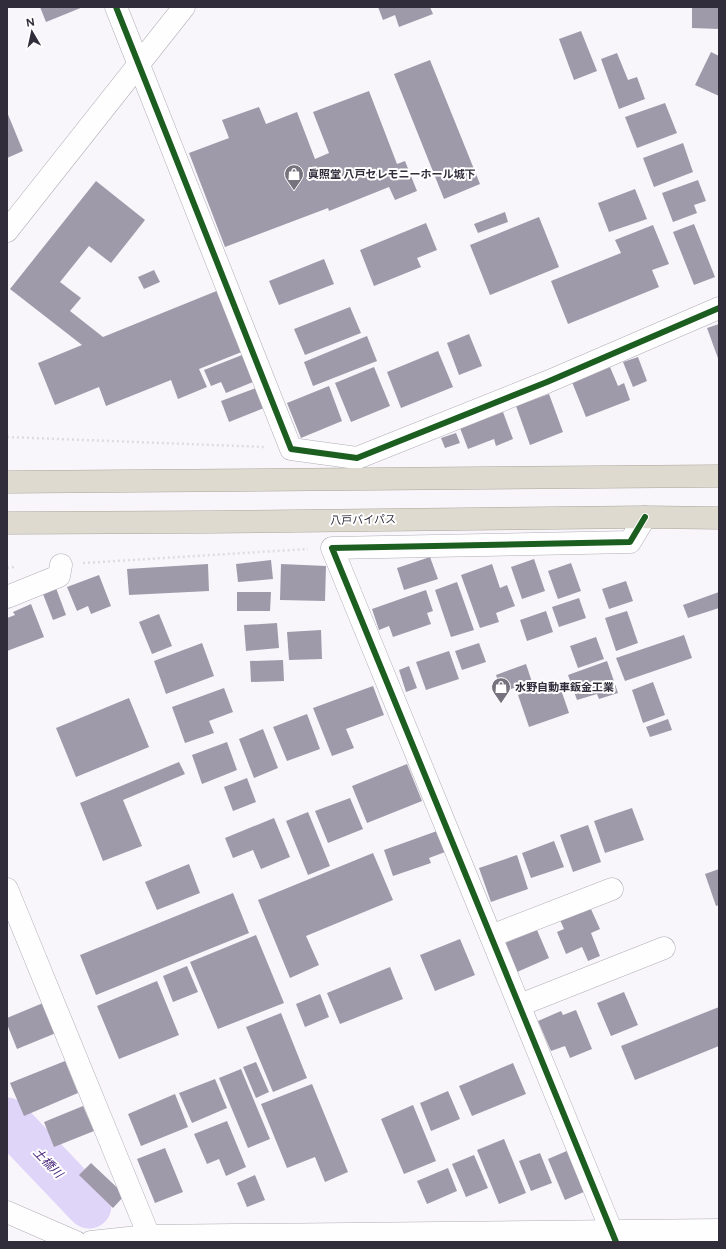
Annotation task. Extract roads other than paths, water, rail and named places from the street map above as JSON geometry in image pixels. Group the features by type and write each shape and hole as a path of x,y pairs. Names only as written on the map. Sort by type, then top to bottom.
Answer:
{"highway":[{"path":"7,482 719,476"},
{"name":"八戸バイパス","path":"7,523 645,517 719,518"}],"street":[{"path":"116,7 291,449 357,458 547,382 719,308"},
{"path":"7,231 184,7"},
{"path":"614,1236 332,548 630,542 645,517"},
{"path":"7,597 59,576 61,564"},
{"path":"7,889 148,1236"},
{"path":"491,936 612,889"},
{"path":"520,1005 664,948"},
{"path":"7,1212 76,1242"},
{"path":"91,1242 148,1236 246,1238 614,1236 719,1230"}],"waterway":[{"name":"土橋川","path":"7,1120 89,1206"}],"place":[{"name":"眞照堂 八戸セレモニーホール城下","path":"294,191"},
{"name":"水野自動車鈑金工業","path":"501,704"}]}
